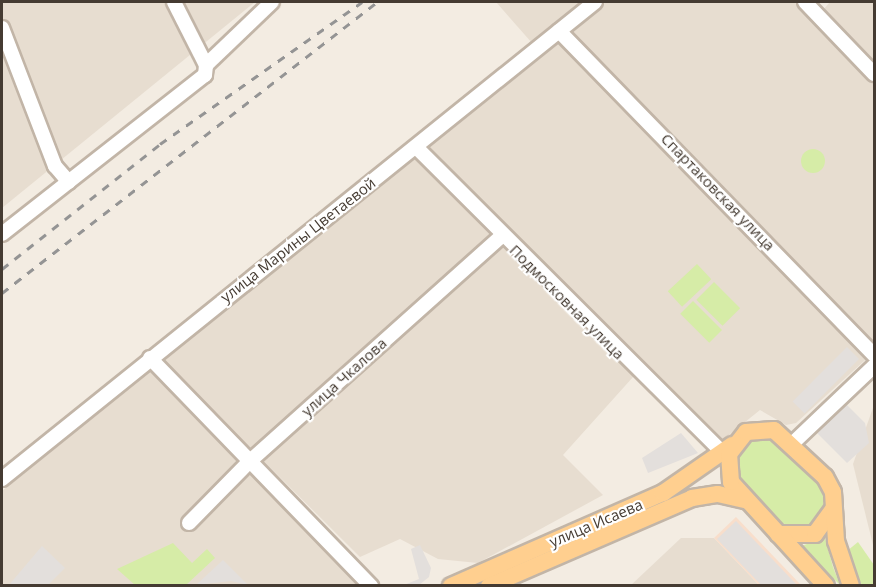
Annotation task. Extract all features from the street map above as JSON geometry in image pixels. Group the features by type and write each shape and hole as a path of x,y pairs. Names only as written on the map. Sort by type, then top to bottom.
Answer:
{"main road":[{"path":"826,585 746,501 728,474 728,449 746,432 764,428 793,443 830,484 836,541 851,585"},
{"name":"улица Исаева","path":"451,585 663,493 728,449"},
{"name":"улица Исаева","path":"489,585 692,498 718,494 746,501"},
{"path":"778,534 799,538 814,534 833,509"}],"street":[{"path":"2,234 205,75 206,65 174,2"},
{"path":"206,65 272,2"},
{"name":"улица Марины Цветаевой","path":"2,479 595,2"},
{"path":"805,2 874,74"},
{"path":"2,28 55,166 69,182"},
{"name":"Спартаковская улица","path":"559,31 874,355"},
{"name":"Подмосковная улица","path":"416,147 502,236 728,449"},
{"name":"улица Чкалова","path":"189,523 250,461 502,236"},
{"path":"150,358 371,585"},
{"path":"793,443 874,366"}],"shaded area":[{"path":"2,2 255,2 2,208"},
{"path":"496,2 583,2 532,43"},
{"path":"606,2 797,2 874,83 874,352 796,423 786,425 760,410 719,443 642,367 563,455 603,495 478,563 438,559 400,539 360,557 160,358"},
{"path":"830,2 874,2 874,63 823,10"},
{"path":"847,347 859,359 805,413 793,401"},
{"path":"150,369 362,586 2,586 2,491"},
{"path":"844,402 865,423 869,443 847,463 814,430"},
{"path":"874,405 874,549 853,464"},
{"path":"681,433 698,453 648,473 642,458"},
{"path":"736,517 801,585 759,585 714,538"},
{"path":"736,521 796,584 761,585 717,539"},
{"path":"681,538 714,538 759,585 630,586"},
{"path":"420,545 431,568 429,577 419,585 404,585 419,579 411,549"},
{"path":"42,546 65,568 48,585 9,585"},
{"path":"223,560 248,585 231,581 196,585"}],"green space":[{"path":"813,149 818,150 824,156 824,166 818,172 813,173 808,172 802,166 801,161 802,156 808,150"},
{"path":"697,264 711,279 682,307 668,291"},
{"path":"714,282 740,308 722,326 696,300"},
{"path":"693,301 722,330 709,343 680,314"},
{"path":"765,437 780,442 825,493 822,517 809,528 779,523 740,482 735,465 739,451 750,440"},
{"path":"825,538 833,567 840,585 801,546"},
{"path":"858,542 874,565 874,585 862,585 854,572 847,551"},
{"path":"173,543 192,563 207,549 215,558 186,585 135,585 117,569"}],"railway":[{"path":"2,269 160,144 362,2"},
{"path":"2,293 377,2"}]}
